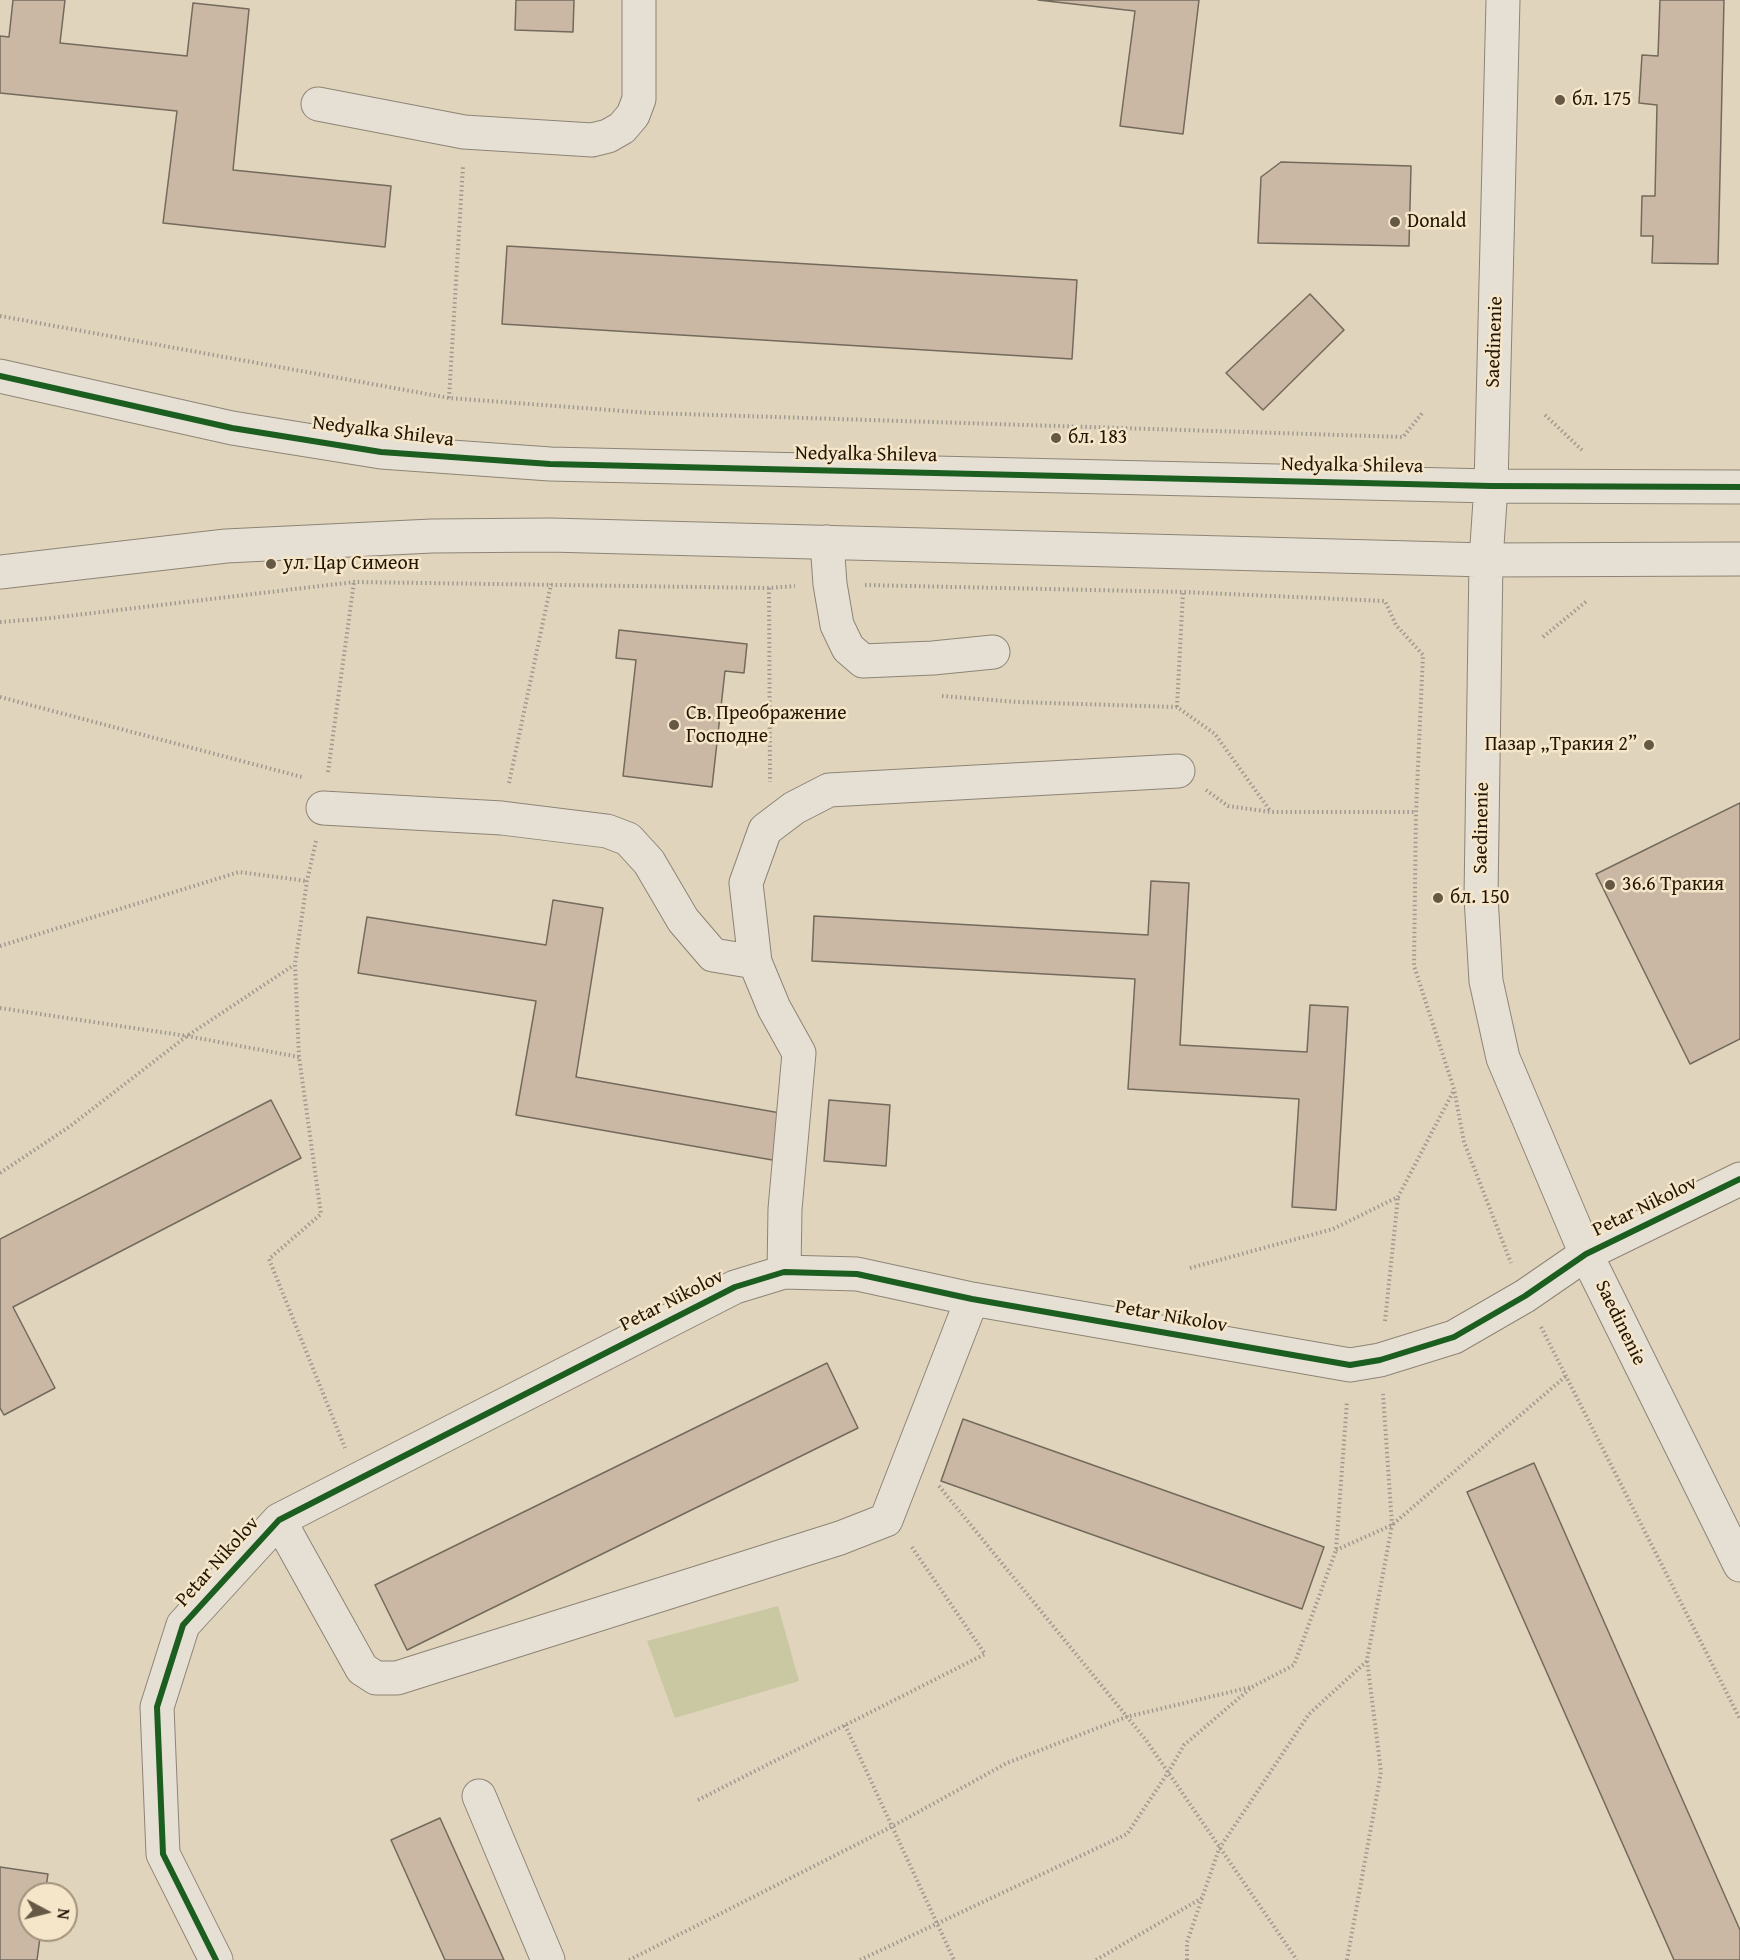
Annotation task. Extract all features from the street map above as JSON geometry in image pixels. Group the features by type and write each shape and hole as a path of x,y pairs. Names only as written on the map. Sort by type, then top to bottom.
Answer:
{"street":[{"path":"318,104 464,132 592,140 608,136 622,128 633,115 639,99 639,0"},
{"name":"Saedinenie","path":"1503,0 1491,486 1486,560 1481,897 1486,981 1503,1058 1586,1254 1740,1565"},
{"name":"Nedyalka Shileva","path":"0,376 232,428 381,452 550,465 1491,486 1740,487"},
{"path":"0,572 226,546 354,538 550,535 1486,560 1740,559"},
{"path":"827,542 830,584 837,625 848,648 863,661 933,658 993,652"},
{"path":"784,1272 785,1209 799,1053 774,1008 755,962 746,883 765,830 794,808 829,790 1178,771"},
{"path":"325,796 607,831 628,839 650,862 682,920 713,955 755,962"},
{"name":"Petar Nikolov","path":"216,1960 163,1854 157,1707 183,1624 279,1520 357,1480 735,1287 784,1272 857,1274 972,1299 1365,1363 1454,1337 1525,1296 1586,1254 1740,1179"},
{"path":"279,1520 362,1669 376,1678 397,1678 840,1538 886,1520 972,1299"},
{"path":"479,1796 548,1960"}],"path":[{"path":"449,398 464,132"},
{"path":"0,316 449,398 650,413 1403,437 1423,412"},
{"path":"1545,415 1585,453"},
{"path":"354,582 325,796 307,881 294,964 299,1057 321,1214 269,1259 357,1480"},
{"path":"0,621 51,618 354,582 770,588 830,584 1183,592 1385,601 1396,625 1423,656 1416,812 1414,966 1454,1089 1464,1142 1514,1272"},
{"path":"502,818 551,584"},
{"path":"770,588 770,783 794,808"},
{"path":"1177,707 1183,592"},
{"path":"1543,637 1588,600"},
{"path":"933,658 933,695 1017,702 1177,707 1215,734 1271,812"},
{"path":"0,697 325,796"},
{"path":"1178,771 1228,806 1271,812 1416,812"},
{"path":"0,946 239,872 307,881"},
{"path":"0,1173 69,1127 187,1036 294,964"},
{"path":"0,1008 187,1036 299,1057"},
{"path":"860,1960 1127,1834 1184,1744 1252,1687 1294,1665 1336,1550 1365,1363 1398,1197 1454,1089"},
{"path":"1190,1268 1333,1229 1398,1197"},
{"path":"1555,1354 1740,1719"},
{"path":"1347,1960 1381,1772 1367,1660 1392,1525 1365,1363"},
{"path":"1336,1550 1392,1525 1566,1376"},
{"path":"912,1453 1169,1771 1219,1849 1297,1960"},
{"path":"698,1800 985,1654 889,1513"},
{"path":"1187,1960 1187,1942 1219,1849 1310,1714 1367,1660"},
{"path":"629,1960 891,1827 1006,1763 1126,1718 1252,1687"},
{"path":"845,1725 954,1960"},
{"path":"1096,1960 1202,1898"}],"green space":[{"path":"778,1606 799,1681 675,1718 647,1641"}],"building":[{"path":"13,0 65,0 60,43 187,56 193,3 249,9 233,170 391,186 385,247 163,223 177,111 0,93 0,36 9,37"},
{"path":"516,0 574,0 573,32 515,30"},
{"path":"1038,0 1199,0 1183,134 1120,126 1135,11"},
{"path":"1660,0 1724,0 1718,264 1652,263 1653,236 1641,236 1642,196 1655,196 1657,105 1639,103 1642,55 1658,56"},
{"path":"1281,162 1411,166 1409,246 1258,243 1261,177"},
{"path":"507,246 1077,280 1072,359 502,324"},
{"path":"1310,294 1344,330 1263,410 1226,373"},
{"name":"Св. Преображение Господне","path":"619,630 747,644 744,673 725,671 712,787 623,776 636,660 616,658"},
{"path":"1740,803 1740,1039 1690,1064 1596,874"},
{"path":"1151,881 1189,883 1180,1045 1307,1052 1310,1005 1348,1007 1336,1210 1292,1207 1299,1099 1128,1089 1135,979 812,961 814,916 1148,935"},
{"path":"553,900 603,908 576,1077 786,1114 778,1161 516,1115 536,1001 358,973 367,917 546,945"},
{"path":"271,1100 301,1158 13,1307 55,1388 4,1415 0,1408 0,1239"},
{"path":"829,1100 890,1105 886,1166 824,1161"},
{"path":"827,1363 858,1428 407,1650 375,1585"},
{"path":"963,1419 1324,1547 1302,1609 941,1481"},
{"path":"1534,1463 1740,1930 1740,1960 1674,1960 1467,1492"},
{"path":"440,1818 504,1960 445,1960 391,1840"},
{"path":"0,1867 48,1874 47,1882 18,1882 18,1942 39,1942 37,1960 0,1960"}],"cycle path":[{"path":"0,376 232,428 381,452 550,464 1491,486 1740,487"},
{"path":"216,1960 163,1854 157,1707 183,1625 279,1520 357,1480 735,1287 784,1272 857,1274 972,1299 1350,1365 1380,1360 1454,1337 1525,1296 1586,1254 1740,1179"}],"place":[{"name":"бл. 175","path":"1560,100"},
{"name":"Donald","path":"1395,222"},
{"name":"бл. 183","path":"1056,438"},
{"name":"ул. Цар Симеон","path":"271,564"},
{"name":"Св. Преображение Господне","path":"674,725"},
{"name":"Пазар „Тракия 2”","path":"1649,745"},
{"name":"36.6 Тракия","path":"1610,885"},
{"name":"бл. 150","path":"1438,898"}]}
